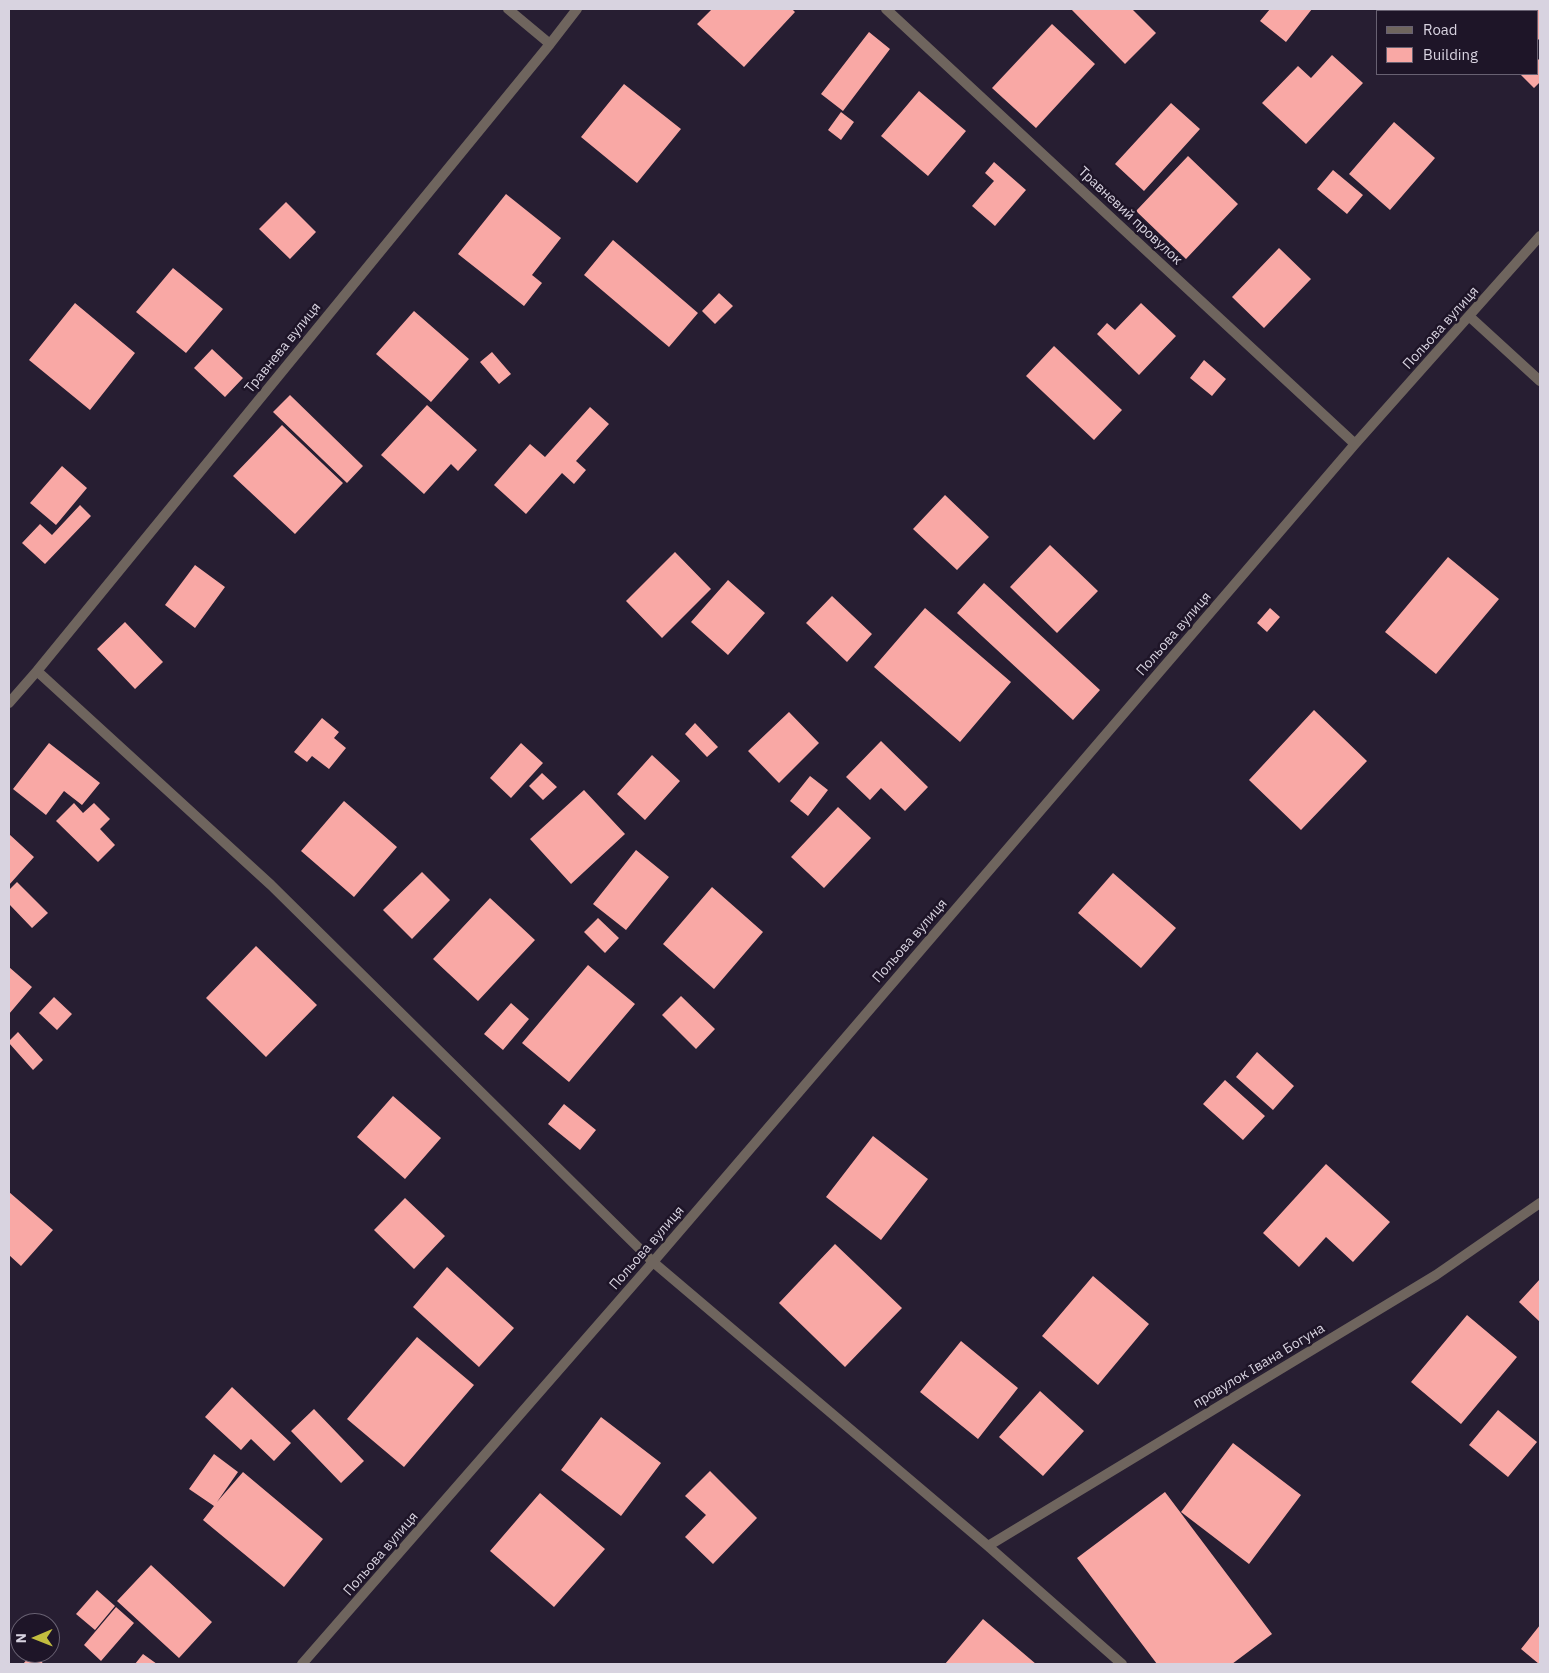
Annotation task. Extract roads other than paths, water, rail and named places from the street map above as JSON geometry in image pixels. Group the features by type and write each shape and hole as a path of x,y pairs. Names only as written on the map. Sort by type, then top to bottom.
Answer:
{"street":[{"path":"508,9 550,44"},
{"name":"Травнева вулиця","path":"9,703 577,9"},
{"name":"Травневий провулок","path":"886,9 1355,444"},
{"name":"Польова вулиця","path":"302,1664 653,1262 1355,444 1540,236"},
{"path":"1470,316 1540,381"},
{"path":"37,671 271,886 653,1262 988,1546 1122,1664"},
{"name":"провулок Івана Богуна","path":"988,1546 1436,1275 1540,1203"}]}
